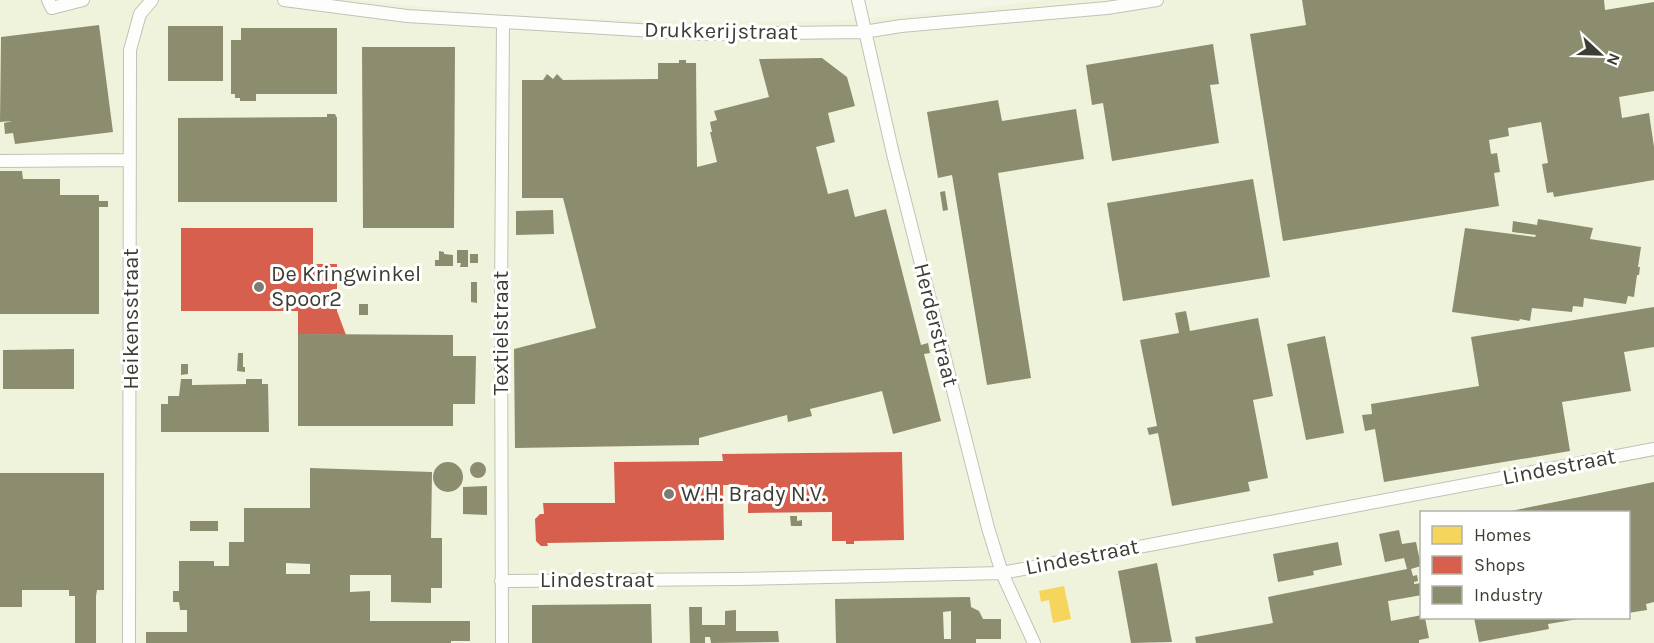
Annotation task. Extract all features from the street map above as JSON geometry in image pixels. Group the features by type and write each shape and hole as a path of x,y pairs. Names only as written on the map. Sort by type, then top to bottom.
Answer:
{"street":[{"path":"48,0 52,8 83,0"},
{"name":"Heikensstraat","path":"129,643 130,50 140,14 152,0"},
{"name":"Drukkerijstraat","path":"284,0 407,16 704,34 864,32 901,26 1107,8 1157,0"},
{"name":"Herderstraat","path":"858,0 864,32 988,528 1002,573 1034,643"},
{"name":"Textielstraat","path":"502,643 503,22"},
{"path":"0,161 130,160"},
{"name":"Lindestraat","path":"501,581 1002,573 1654,449"}],"shaded area":[{"path":"0,0 359,0 494,15 661,21 833,21 974,9 1043,0 1654,0 1654,643 0,643"}],"building: Homes":[{"path":"1064,586 1071,619 1053,623 1049,600 1041,602 1039,591"}],"building: Shops":[{"name":"De Kringwinkel Spoor2","path":"181,228 313,228 313,264 337,264 337,311 346,335 298,334 298,311 181,311"},
{"path":"902,452 904,540 854,541 854,544 846,544 846,541 832,541 832,512 748,513 748,485 723,485 724,540 547,543 548,546 541,546 536,541 535,519 540,514 544,514 543,503 615,503 614,462 723,461 722,454"}],"building: Industry":[{"path":"1302,0 1604,0 1605,10 1654,2 1654,91 1619,97 1622,118 1649,113 1654,147 1654,180 1554,197 1553,192 1547,193 1542,164 1548,163 1541,122 1508,128 1509,136 1489,140 1491,154 1497,153 1500,172 1494,173 1499,206 1283,241 1250,34 1306,25"},
{"path":"99,25 113,132 15,144 13,133 5,134 4,123 12,121 0,122 1,37"},
{"path":"168,26 223,26 223,81 168,81"},
{"path":"241,28 337,28 337,94 256,94 256,101 240,101 240,98 235,98 235,94 231,94 231,40 241,40"},
{"path":"1213,44 1219,84 1210,85 1219,143 1112,161 1103,103 1092,105 1086,65"},
{"path":"362,47 455,47 454,228 363,228"},
{"path":"822,58 847,77 855,106 828,113 835,142 816,147 828,194 848,189 855,217 886,209 921,345 928,343 930,353 924,354 941,421 893,434 882,391 810,409 812,416 788,422 787,415 699,438 699,445 515,448 514,349 596,328 563,198 522,198 522,80 543,80 547,74 553,79 557,74 563,80 658,79 658,63 679,63 679,60 686,60 686,63 696,63 697,167 717,162 710,132 712,132 710,122 717,120 714,111 769,97 759,59"},
{"path":"998,100 1002,121 1076,109 1084,159 998,173 1031,378 987,385 952,175 938,178 927,112"},
{"path":"327,114 335,114 337,118 337,202 178,202 178,118 327,117"},
{"path":"0,171 22,171 23,179 60,179 60,195 99,195 99,201 108,201 108,207 99,207 99,314 0,314"},
{"path":"1253,179 1270,277 1123,301 1107,203"},
{"path":"945,191 948,210 943,211 940,192"},
{"path":"553,210 554,234 516,235 516,211"},
{"path":"1538,219 1593,228 1590,239 1641,247 1639,275 1637,275 1634,297 1628,296 1626,304 1584,298 1583,307 1573,306 1572,312 1532,308 1530,321 1452,312 1465,228 1535,237 1536,235 1512,232 1513,221 1537,225"},
{"path":"457,250 468,250 468,267 460,267 461,263 457,263"},
{"path":"439,251 453,255 453,266 435,266 435,260 439,260"},
{"path":"470,254 478,254 478,263 470,263"},
{"path":"471,282 477,282 477,303 471,302"},
{"path":"359,304 368,304 368,315 359,315"},
{"path":"1654,307 1654,347 1624,352 1631,391 1562,402 1570,451 1384,482 1375,429 1365,431 1362,415 1372,414 1371,404 1479,386 1471,337"},
{"path":"1186,311 1190,331 1258,318 1273,396 1253,400 1268,478 1248,482 1250,491 1172,506 1158,433 1149,435 1147,428 1157,426 1140,340 1179,333 1175,313"},
{"path":"298,334 453,335 453,356 476,356 475,404 453,404 453,426 298,426"},
{"path":"1325,336 1344,433 1306,440 1287,344"},
{"path":"74,349 74,389 3,389 3,350"},
{"path":"238,353 243,353 245,372 237,371"},
{"path":"181,364 188,364 188,374 181,375"},
{"path":"181,379 192,379 192,385 246,384 246,379 262,379 262,384 268,384 269,432 161,432 161,404 168,404 168,396 179,396"},
{"path":"448,462 459,466 463,477 459,488 448,492 437,488 433,477 437,466"},
{"path":"475,462 481,462 486,470 484,476 475,478 470,473 470,467"},
{"path":"310,468 432,472 431,538 442,538 442,588 431,588 431,603 391,602 391,575 350,575 350,592 370,591 370,621 470,621 470,641 451,641 451,643 146,643 146,632 187,632 187,610 180,610 179,602 173,602 173,591 179,591 179,561 214,561 214,566 229,566 229,542 244,542 244,508 310,508","holes":["286,563 310,564 310,574 286,574"]},
{"path":"0,473 104,473 104,590 97,590 96,596 96,643 75,643 75,596 69,596 69,590 22,590 22,607 0,607"},
{"path":"1654,482 1654,602 1646,604 1647,610 1630,613 1630,511 1511,511"},
{"path":"487,486 487,515 463,514 463,487"},
{"path":"790,516 797,516 797,521 802,520 802,526 791,526"},
{"path":"190,521 218,521 218,531 190,531"},
{"path":"1399,530 1402,544 1416,542 1420,566 1411,569 1413,576 1417,575 1418,581 1414,584 1420,583 1420,595 1388,601 1391,621 1420,615 1420,619 1425,619 1429,638 1419,640 1419,643 1196,643 1195,637 1273,623 1268,597 1407,569 1404,558 1385,562 1379,534"},
{"path":"1338,542 1342,565 1313,571 1314,575 1278,582 1273,554"},
{"path":"1157,563 1172,642 1131,643 1118,571"},
{"path":"970,597 971,607 979,611 983,619 1001,619 1001,639 976,639 976,643 836,643 835,599","holes":["951,611 951,639 944,639 943,612"]},
{"path":"651,604 652,643 532,643 532,605"},
{"path":"689,607 702,607 702,625 725,625 725,611 736,610 736,631 778,631 779,642 711,643 710,637 705,637 705,643 690,643"},
{"path":"1474,619 1578,619 1548,624 1549,629 1479,642"}],"place":[{"name":"De Kringwinkel Spoor2","path":"259,287"},
{"name":"W.H. Brady N.V.","path":"669,494"}]}
